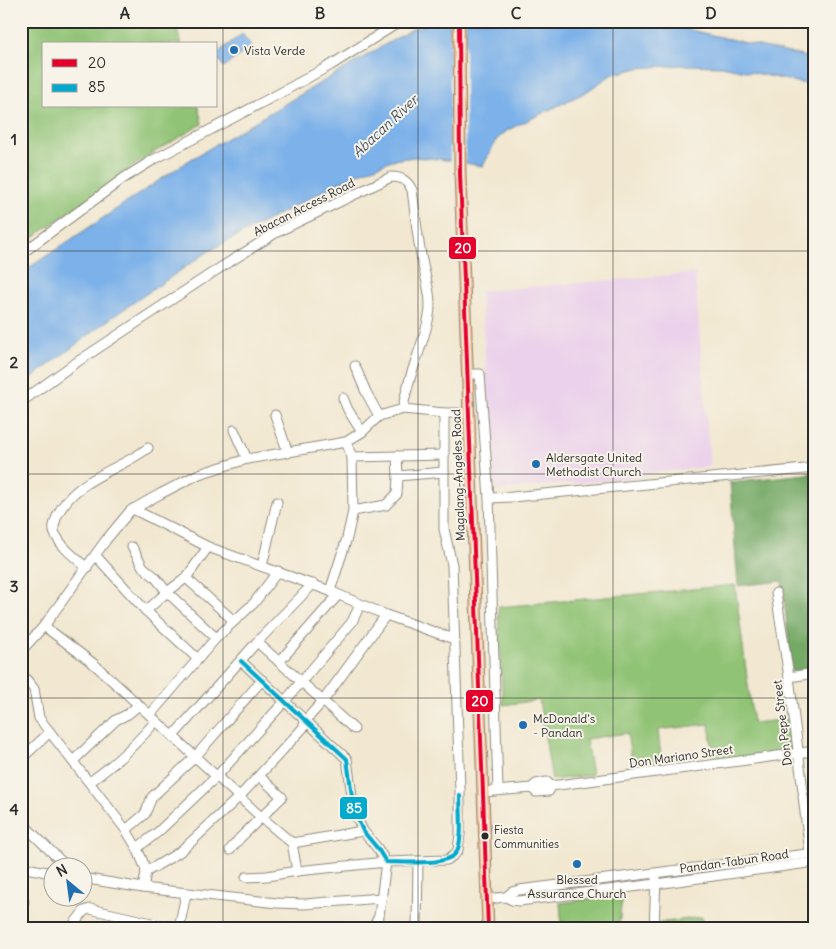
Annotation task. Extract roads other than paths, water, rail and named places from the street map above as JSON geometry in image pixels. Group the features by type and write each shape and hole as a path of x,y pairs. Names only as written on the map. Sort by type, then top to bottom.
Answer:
{"main road":[{"name":"Magalang-Angeles Road","path":"459,21 460,173 488,928"}],"street":[{"path":"21,254 124,178 153,160 331,65 401,21"},
{"path":"800,21 815,22"},
{"name":"Abacan Access Road","path":"21,402 71,366 277,232 391,177 401,177 412,190 420,254 430,293 430,315 405,391 403,409"},
{"path":"355,366 379,416"},
{"path":"468,374 480,374 489,498 498,790"},
{"path":"343,398 353,419 362,432"},
{"path":"21,650 44,626 106,540 133,509 199,474 247,459 346,442 362,432 379,416 403,409 444,413 469,413"},
{"path":"246,877 386,862 442,861 451,858 458,850 460,834 460,772 452,566 444,529 444,413"},
{"path":"275,415 288,453"},
{"path":"234,430 247,459"},
{"path":"279,662 334,593 354,511 352,457 346,442"},
{"path":"87,568 72,555 55,534 53,528 61,508 88,481 148,448"},
{"path":"352,457 444,455"},
{"path":"354,511 386,505 397,494 397,456"},
{"path":"489,498 815,468"},
{"path":"398,476 444,472"},
{"path":"262,566 277,502"},
{"path":"133,509 208,547 313,584 386,615 454,638"},
{"path":"132,547 143,567 216,638"},
{"path":"146,611 186,578 208,547"},
{"path":"96,556 146,611 198,659"},
{"path":"90,782 114,764 141,739 153,718 198,659 216,638 254,603 278,571"},
{"path":"186,578 234,621"},
{"path":"173,736 257,642 313,584"},
{"name":"Don Pepe Street","path":"776,593 790,677 803,794 812,853"},
{"path":"137,848 165,826 217,776 302,682 352,622 360,605"},
{"path":"146,872 184,848 259,776 303,728 306,720 323,701 386,615"},
{"path":"44,626 94,664 292,843 298,871"},
{"path":"477,634 492,631"},
{"path":"257,642 354,729"},
{"path":"241,661 347,759 354,811 362,831 378,849 386,862 379,916 372,928"},
{"path":"21,672 34,688 39,718 90,782 137,848 146,872 143,888"},
{"path":"790,677 815,673"},
{"path":"126,830 145,814 152,797 195,757 262,680"},
{"path":"73,761 116,720 128,714 139,705"},
{"path":"479,708 495,706"},
{"path":"21,759 50,732"},
{"name":"Don Mariano Street","path":"483,792 532,788 536,784 547,782 551,786 815,751"},
{"path":"482,754 497,754"},
{"path":"230,850 282,797 259,776"},
{"path":"21,822 56,856"},
{"path":"292,843 362,831"},
{"name":"Pandan-Tabun Road","path":"506,897 512,892 519,890 812,853"},
{"path":"417,928 418,862"},
{"name":"Pandan-Tabun Road","path":"487,899 506,897 512,900 519,900 656,884 815,862"},
{"path":"21,867 42,871"},
{"path":"654,928 657,873"},
{"path":"92,880 186,894 277,903 304,904 381,898"},
{"path":"179,928 186,894"},
{"path":"71,928 84,911 90,909 174,928"}],"water":[{"name":"Abacan River","path":"435,21 652,21 815,59 815,86 722,66 682,65 638,68 611,75 586,92 508,130 497,139 483,166 414,157 392,160 348,178 209,251 111,318 21,386 21,273 188,161 410,30"},
{"name":"Vista Verde","path":"242,34 252,46 224,67 218,60 218,52"}],"place":[{"name":"Vista Verde","path":"234,50"},
{"name":"Aldersgate United Methodist Church","path":"536,464"},
{"name":"McDonald's - Pandan","path":"523,725"},
{"name":"Fiesta Communities","path":"485,836"},
{"name":"Blessed Assurance Church","path":"577,864"}]}
